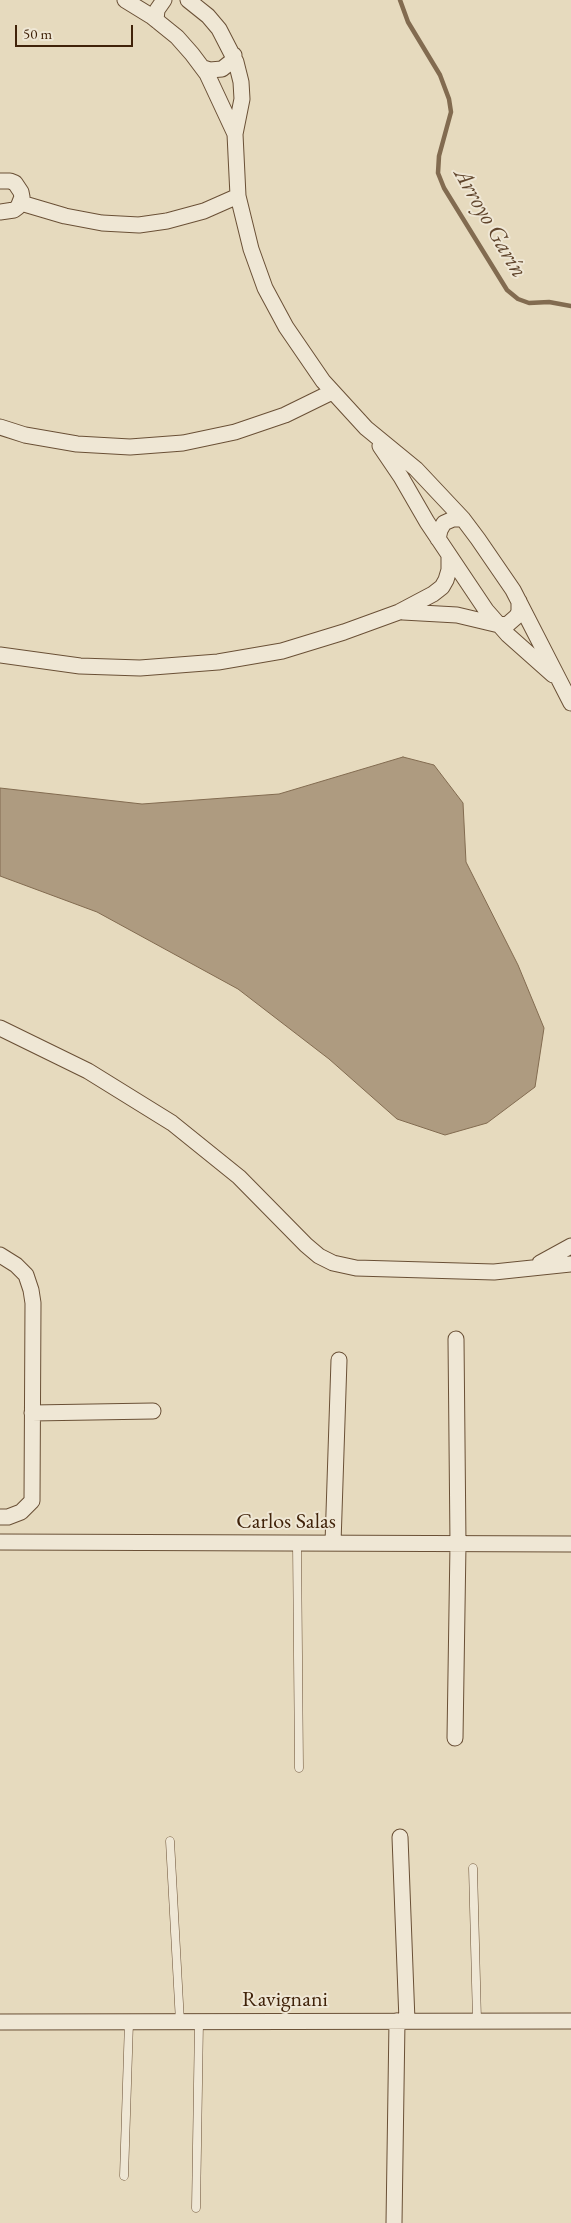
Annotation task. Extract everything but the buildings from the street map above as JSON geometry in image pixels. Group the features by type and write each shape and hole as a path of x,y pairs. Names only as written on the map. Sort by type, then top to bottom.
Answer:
{"street":[{"path":"125,0 156,20 177,37 204,68 235,134"},
{"path":"156,20 157,10 164,0"},
{"path":"188,0 208,16 219,29 234,55 242,82 242,99 235,134 238,196 251,249 265,288 303,354 332,392 366,428 416,470 463,519 496,562 519,601 571,702"},
{"path":"204,68 210,70 222,69 232,61 234,55"},
{"path":"0,181 10,181 19,187 22,197 21,203 14,210 0,212"},
{"path":"21,203 65,216 102,223 139,225 167,221 204,211 238,196"},
{"path":"0,427 25,435 77,444 130,447 183,443 235,432 285,415 332,392"},
{"path":"366,428 401,477 438,539 472,590 499,625 564,687"},
{"path":"438,539 444,524 454,518 463,519"},
{"path":"0,654 80,666 140,668 218,662 282,651 344,632 399,612 442,587 449,570 449,555"},
{"path":"399,612 412,611 457,615 499,625 508,624 516,617 519,612 519,601"},
{"path":"0,1028 88,1071 172,1123 239,1177 306,1245 319,1256 332,1263 356,1268 494,1272 534,1266 571,1264"},
{"path":"534,1266 571,1246"},
{"path":"0,1255 16,1264 26,1275 33,1304 32,1501 21,1512 8,1517 0,1516"},
{"path":"455,1738 458,1544 456,1339"},
{"path":"333,1543 339,1360"},
{"path":"32,1413 153,1411"},
{"name":"Carlos Salas","path":"0,1542 571,1544"},
{"path":"394,2223 402,2021 400,1837"},
{"name":"Ravignani","path":"0,2022 571,2020"}],"lane":[{"path":"297,1543 299,1768"},
{"path":"170,1841 180,2022"},
{"path":"473,1868 477,2020"},
{"path":"124,2176 129,2022"},
{"path":"196,2208 199,2022"}],"shaded area":[{"path":"403,757 434,765 463,803 466,862 518,965 544,1028 535,1087 487,1123 445,1135 397,1119 329,1059 238,989 97,912 0,876 0,788 142,804 279,794"}],"waterway":[{"name":"Arroyo Garín","path":"400,0 408,22 440,75 449,99 451,112 439,156 438,173 444,188 507,290 518,299 529,303 549,302 571,306"}]}
